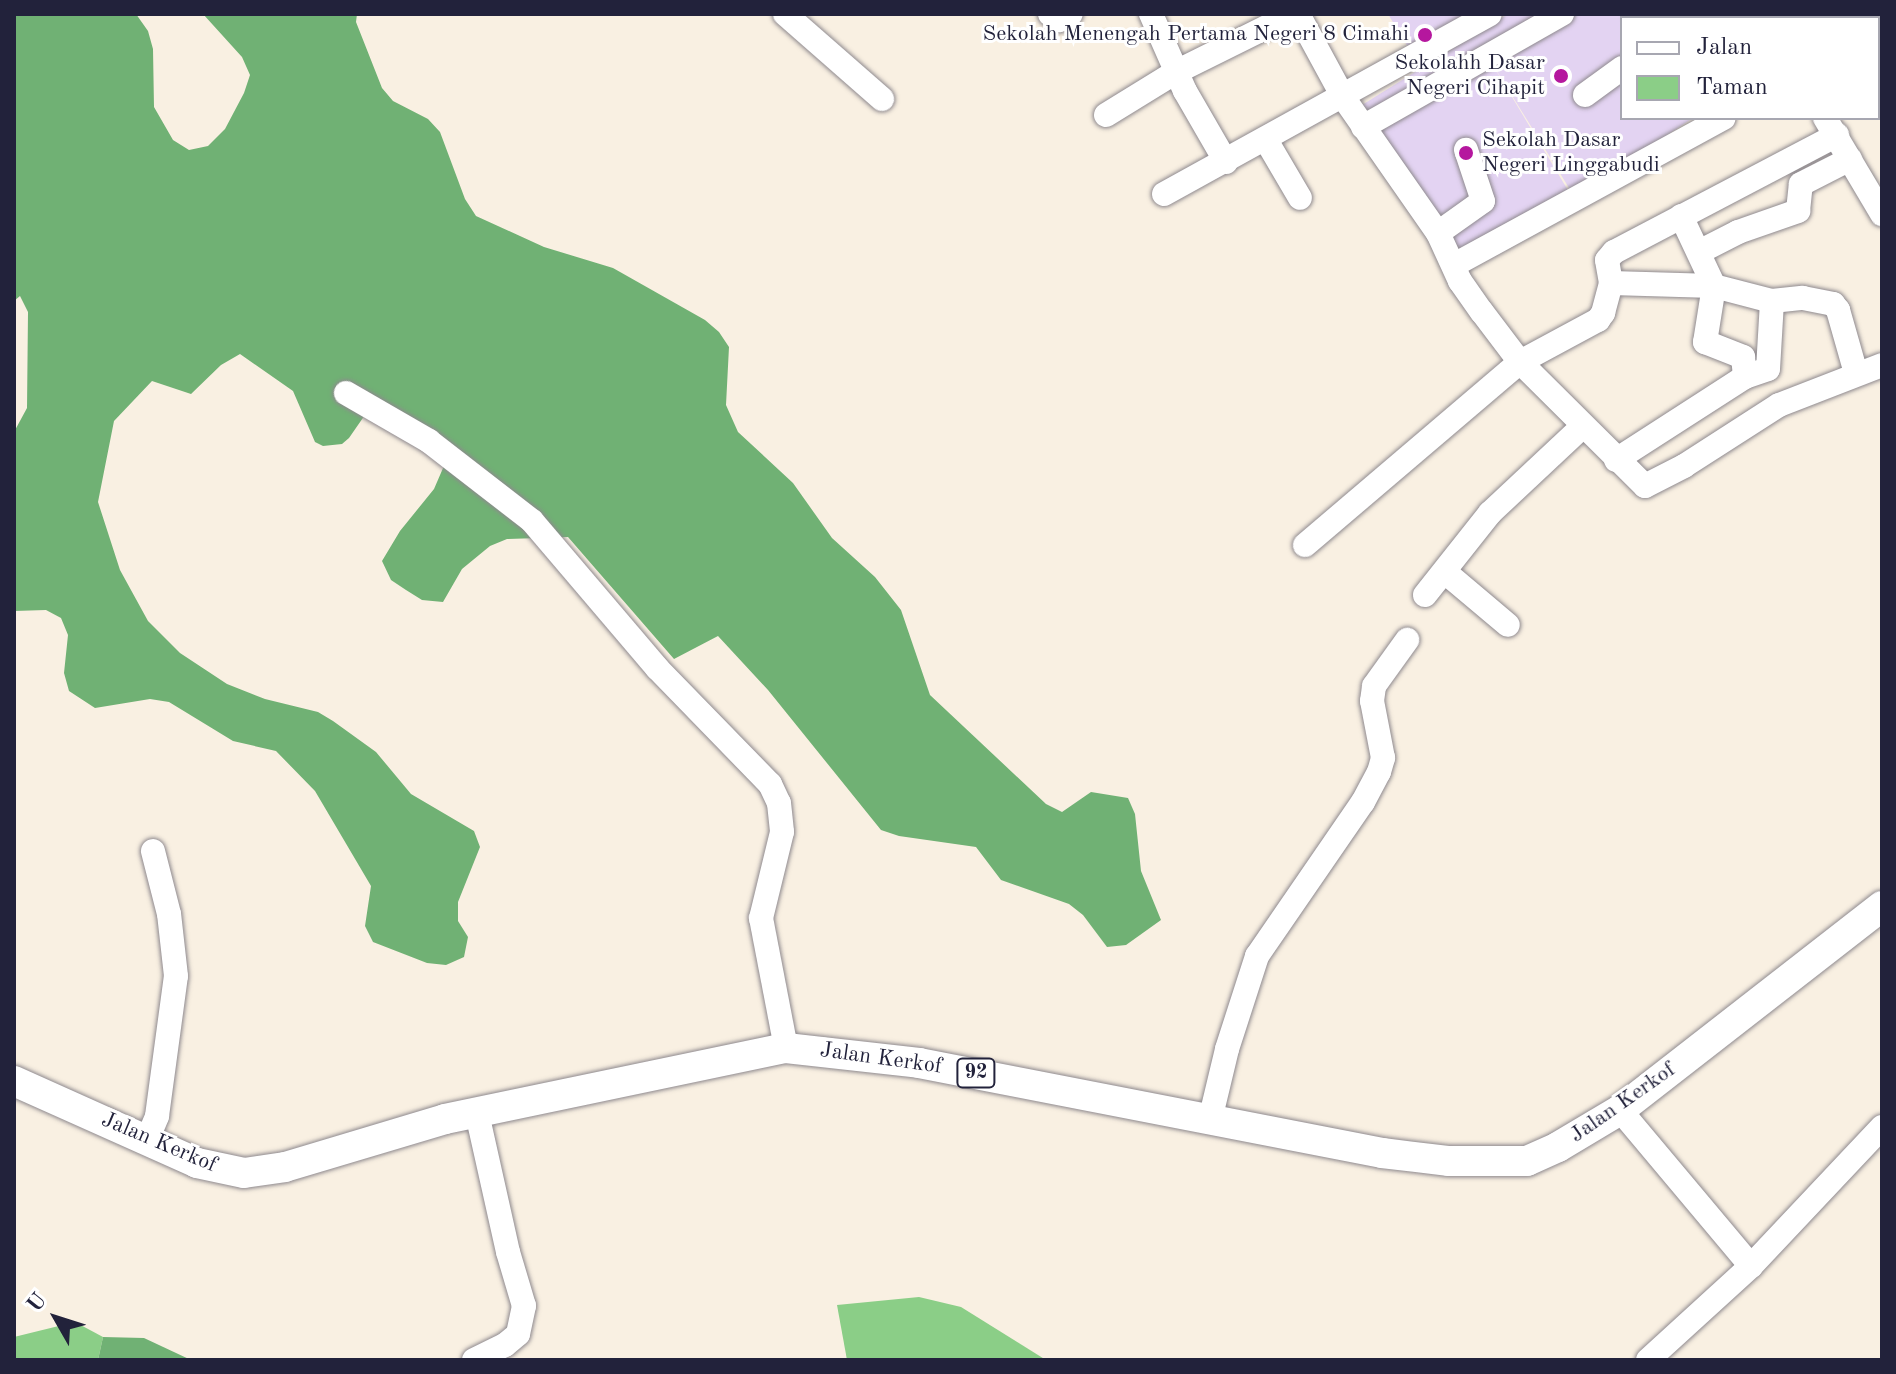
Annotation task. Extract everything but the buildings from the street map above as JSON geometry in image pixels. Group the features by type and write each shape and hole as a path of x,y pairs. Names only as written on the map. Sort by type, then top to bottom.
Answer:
{"main road":[{"name":"Jalan Kerkof","path":"14,1081 214,1169 258,1173 477,1113 786,1048 933,1065 1382,1153 1488,1163 1527,1161 1558,1147 1620,1110 1882,906"}],"street":[{"path":"785,14 882,99"},
{"path":"1050,14 1059,20 1071,14"},
{"path":"1151,14 1176,72 1226,162"},
{"path":"1106,115 1176,72 1295,14 1343,97 1438,233 1460,281 1520,362 1645,486 1684,466 1779,405 1882,365"},
{"path":"1363,127 1562,14"},
{"path":"1164,194 1481,19 1491,55"},
{"path":"1585,95 1620,69"},
{"path":"1454,265 1720,120"},
{"path":"1305,545 1520,362 1598,320 1611,283 1607,260 1614,252 1831,127 1882,214"},
{"path":"1266,140 1300,198"},
{"path":"1438,233 1483,201 1466,150"},
{"path":"1699,252 1738,232 1798,211 1801,184 1850,159"},
{"path":"1681,216 1714,286 1704,338 1708,345 1743,357 1745,377"},
{"path":"1611,283 1714,286 1772,301 1803,298 1833,304 1838,310 1856,373"},
{"path":"1772,301 1768,369 1779,405"},
{"path":"1616,460 1745,377 1768,369"},
{"path":"346,393 429,441 532,521 657,668 770,784 779,803 782,832 761,918 786,1048"},
{"path":"1425,595 1490,513 1583,426"},
{"path":"1445,572 1508,625"},
{"path":"1210,1120 1227,1049 1257,956 1363,802 1379,772 1383,758 1372,701 1374,686 1407,640"},
{"path":"147,1140 157,1116 176,976 169,914 153,851"},
{"path":"1620,1110 1751,1266"},
{"path":"474,1360 505,1345 518,1334 524,1306 508,1252 477,1113"},
{"path":"1648,1360 1751,1266 1881,1131"}],"shaded area":[{"name":"Sekolah Menengah Pertama Negeri 8 Cimahi","path":"1388,14 1483,14 1414,57"},
{"path":"1508,14 1730,16 1620,16 1620,120 1690,120 1574,196 1485,52 1572,197 1463,257 1354,110"}],"green space":[{"path":"14,14 136,14 148,31 153,49 154,107 173,140 189,150 208,146 225,129 250,75 242,57 203,14 357,14 356,22 382,88 393,101 428,119 440,132 465,199 476,216 544,247 613,268 705,320 719,332 729,347 726,405 738,432 793,483 832,538 875,577 901,610 930,695 1046,804 1062,812 1091,792 1128,798 1135,814 1141,871 1161,920 1126,945 1107,947 1083,915 1069,904 1001,880 976,847 899,836 881,830 768,690 718,636 674,659 568,537 507,539 490,546 462,569 443,602 422,600 406,590 391,580 382,561 400,531 434,489 453,445 376,399 349,438 342,444 323,446 315,442 293,391 240,354 221,365 191,394 152,381 114,421 98,502 120,570 148,621 180,653 227,684 265,699 318,712 333,721 376,752 411,794 474,831 480,847 458,902 458,921 468,937 464,957 446,965 427,963 373,942 365,926 371,886 315,791 276,751 233,741 169,702 150,699 95,708 69,691 64,673 68,635 61,618 46,610 14,611 14,432 27,408 28,312 20,296 14,301"},
{"path":"919,1297 961,1307 1046,1360 847,1360 837,1305"},
{"path":"75,1322 103,1337 98,1360 14,1360 14,1337"},
{"path":"103,1337 144,1338 191,1360 98,1360"}],"place":[{"name":"Sekolah Menengah Pertama Negeri 8 Cimahi","path":"1425,35"},
{"name":"Sekolahh Dasar Negeri Cihapit","path":"1561,76"},
{"name":"Sekolah Dasar Negeri Linggabudi","path":"1466,153"}]}
